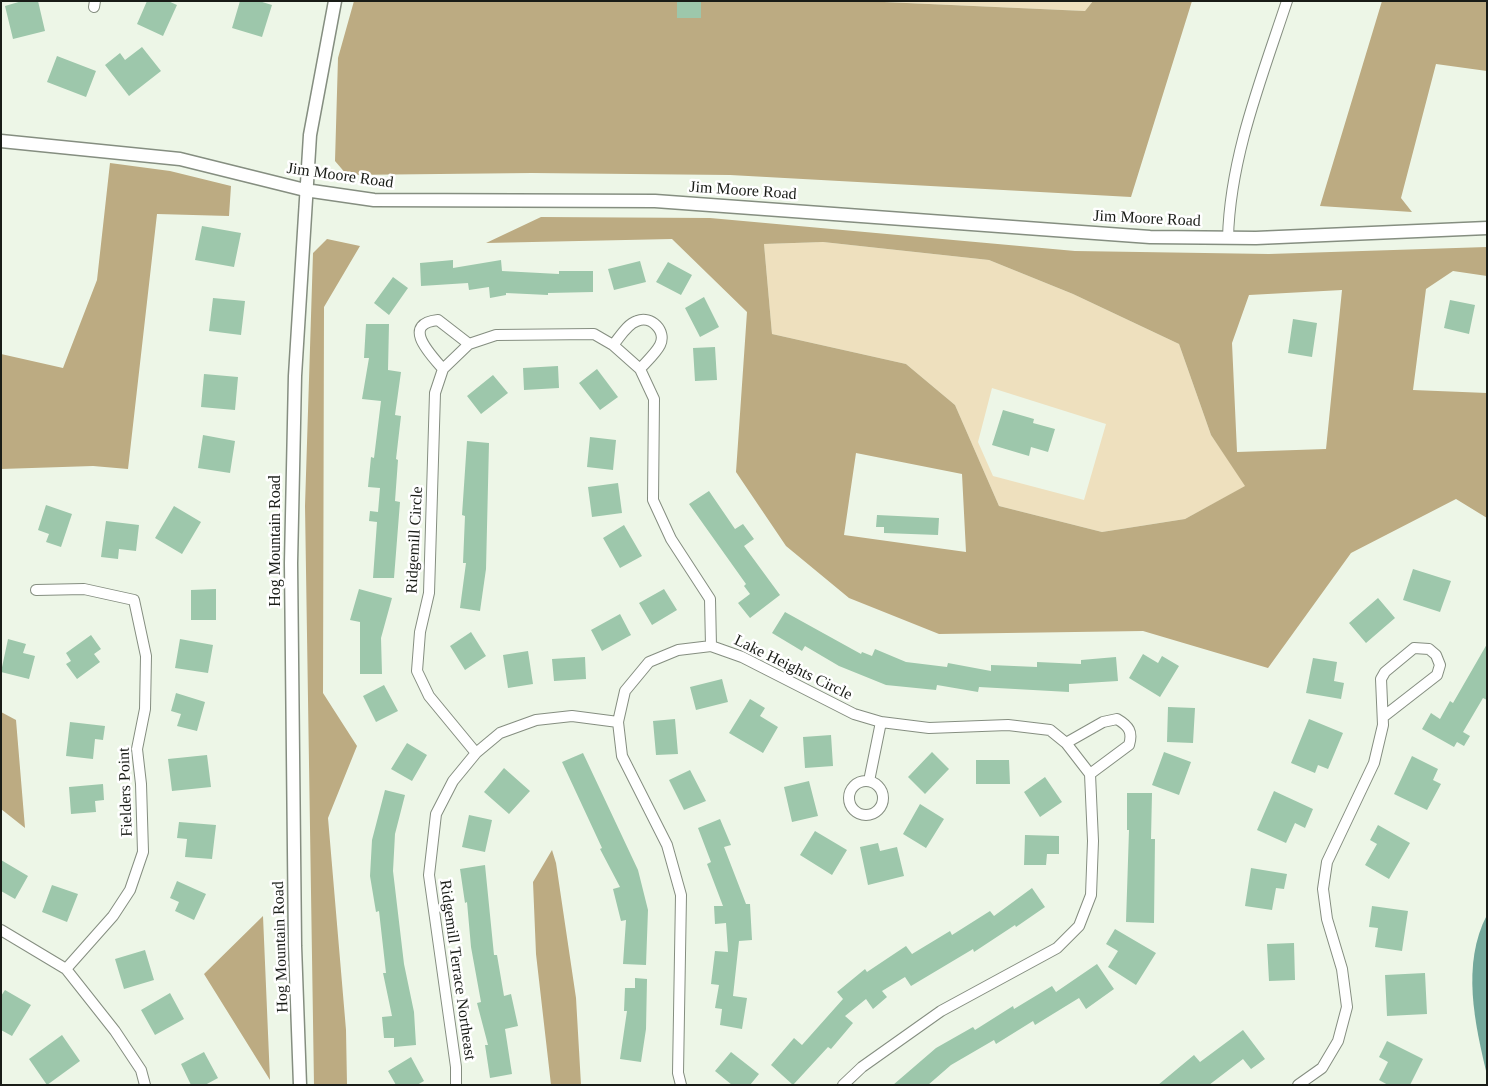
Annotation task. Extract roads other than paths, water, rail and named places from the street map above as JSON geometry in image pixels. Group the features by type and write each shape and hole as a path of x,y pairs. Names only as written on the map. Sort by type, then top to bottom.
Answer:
{"street":[{"name":"Hog Mountain Road","path":"300,1085 295,946 291,563 295,376 305,190 310,135 335,1"},
{"path":"1228,238 1229,205 1244,141 1287,1"},
{"name":"Jim Moore Road","path":"1,141 180,159 305,190 374,200 655,201 1150,237 1228,238 1487,228"},
{"path":"613,345 635,321 644,319 658,326 662,336 660,345 640,369"},
{"path":"443,369 420,342 419,334 422,326 430,321 438,320 469,344"},
{"name":"Ridgemill Circle","path":"476,753 429,696 417,671 420,632 429,593 435,393 443,369 469,344 496,335 594,334 613,345 640,369 654,399 653,500 671,539 710,599 711,646"},
{"name":"Fielders Point","path":"36,590 84,589 134,600 146,656 144,708 137,749 142,784 143,852 130,890 113,916 66,969"},
{"name":"Lake Heights Circle","path":"681,1085 678,1073 681,894 667,845 622,756 618,722 625,691 649,662 678,650 711,646 742,657 854,714 881,722 929,728 1008,725 1050,730 1066,743 1090,774"},
{"path":"1298,1085 1322,1068 1338,1041 1347,1007 1342,969 1327,919 1323,889 1327,862 1374,763 1383,717 1381,679 1385,672 1414,648 1429,649 1436,655 1440,664 1437,675 1383,717"},
{"name":"Ridgemill Terrace Northeast","path":"456,1085 456,1067 429,875 436,814 454,781 476,753 500,733 536,720 572,716 618,722"},
{"path":"843,1085 862,1067 942,1011 1056,948 1079,926 1091,895 1090,774 1130,745 1132,736 1127,725 1117,719 1103,722 1066,743"},
{"path":"869,781 881,722"},
{"path":"1,930 66,969 115,1031 140,1070 145,1085"}],"water":[{"path":"1487,915 1487,1075 1478,1036 1472,974 1479,934"}]}
